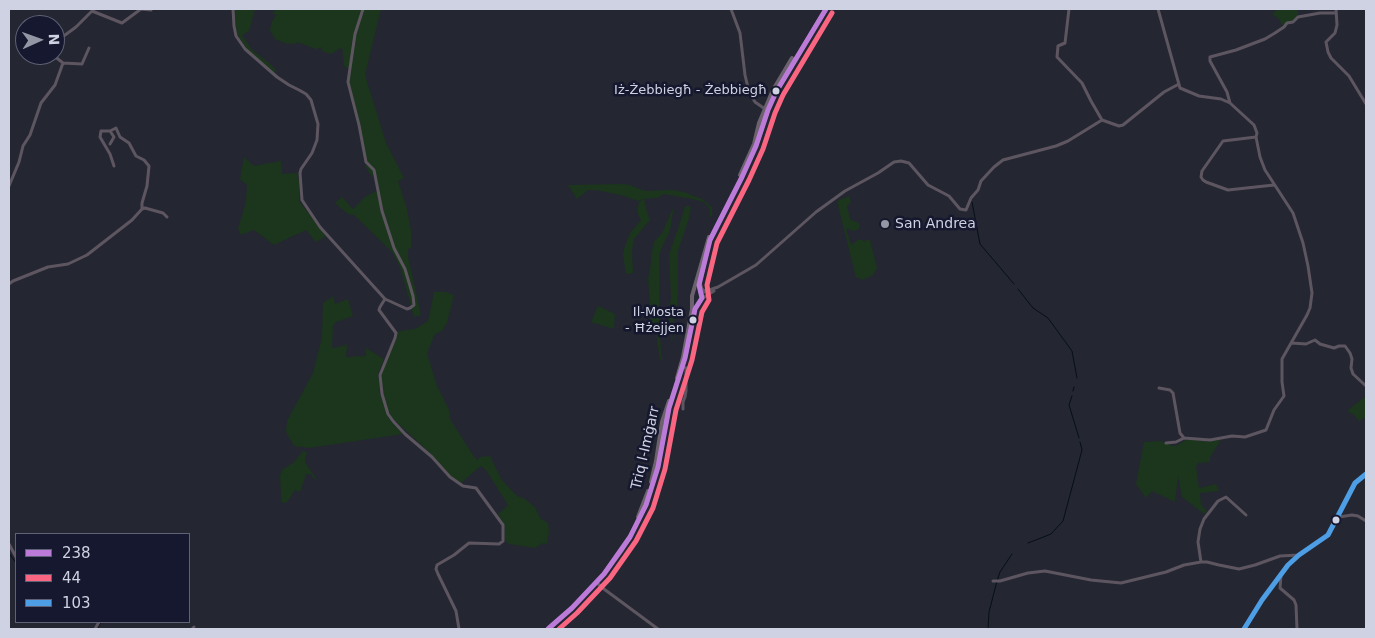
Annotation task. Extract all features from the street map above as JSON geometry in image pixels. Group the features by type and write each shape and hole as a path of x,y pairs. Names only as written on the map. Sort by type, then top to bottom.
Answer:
{"main road":[{"name":"Triq l-Imġarr","path":"546,629 602,573 621,548 636,522 648,495 662,422 683,357 692,299 708,240 754,144 773,90 824,9"},
{"name":"Triq l-Imġarr","path":"546,629 572,608 622,550 646,505 658,467 669,408 683,367 695,309 700,300 699,285 710,240 756,146 768,110 788,70 824,9"},
{"path":"694,293 701,293"},
{"path":"692,299 695,302 700,300"}],"street":[{"path":"65,35 92,11 122,23 141,9 151,10"},
{"path":"233,9 236,36 245,49 277,77 306,94 311,100 318,124 317,140 312,153 300,169 302,200 320,227 384,300 410,308 414,305 413,296 382,211 374,170 366,162 348,82 355,34 363,9"},
{"path":"731,9 740,33 749,92 755,102 765,109"},
{"path":"1069,9 1065,43 1058,46 1057,57 1082,83 1102,120 1118,126 1123,125 1164,92 1178,84"},
{"path":"1158,9 1180,88 1196,95 1221,99 1230,103 1256,129 1260,157 1265,170 1293,213 1303,243 1312,286 1310,308 1282,359 1284,396 1274,410 1266,430 1245,437 1232,436 1210,440 1184,438 1176,442 1166,443"},
{"path":"1230,103 1210,57 1265,39 1298,17 1335,11 1337,25 1335,32 1326,42 1328,52 1331,58 1349,76 1366,104"},
{"path":"65,63 82,64 89,48"},
{"path":"9,186 41,102 56,86 62,65"},
{"path":"700,300 756,265 816,212 845,191 897,161 909,163 928,185 949,196 960,209 965,211 971,198 978,190 981,181 1003,160 1062,144 1102,120"},
{"path":"9,284 48,267 68,264 87,255 132,220 142,209 149,166 144,160 136,156 129,142 120,137 116,128 110,131 101,131 100,137 110,154 114,166"},
{"path":"110,131 114,137 110,144"},
{"path":"1256,137 1223,142 1201,172 1202,178 1206,182 1228,190 1274,184"},
{"path":"142,209 145,208 163,213 167,217"},
{"path":"700,282 702,289 706,292"},
{"path":"701,293 718,287"},
{"path":"384,300 380,305 380,311 396,333 380,375 385,407 391,419 450,476 462,485 476,488 503,525 503,542 499,544 470,543 437,565 438,574 456,611 459,629"},
{"path":"1291,344 1306,344 1314,340 1334,348 1345,346 1352,358 1351,368 1354,374 1366,386"},
{"path":"683,367 686,368 686,391 683,409"},
{"path":"1159,388 1170,390 1173,393 1180,433 1184,438"},
{"path":"1244,629 1282,573 1299,554 1328,535 1355,483 1366,474"},
{"path":"1201,562 1198,542 1200,529 1204,519 1218,501 1226,497 1246,515"},
{"path":"1338,517 1352,515 1366,521"},
{"path":"9,544 15,556"},
{"path":"994,581 1045,571 1091,580 1121,583 1201,562 1239,569 1280,556 1299,554"},
{"path":"1282,573 1280,588 1295,602 1297,629"},
{"path":"596,582 658,629"}],"green space":[{"path":"234,9 255,9 249,31 242,35 252,50 276,70 274,74 247,49 237,34"},
{"path":"276,9 381,9 365,75 386,143 404,178 398,181 407,209 411,231 411,248 408,249 408,257 421,315 414,317 400,267 392,252 354,215 348,214 335,203 342,197 353,209 366,196 377,191 374,176 370,174 365,166 367,165 347,87 349,68 344,66 342,47 331,54 322,51 322,47 316,49 297,42 294,45 293,43 287,44 275,39 270,30 272,21 277,14 272,14"},
{"path":"1278,9 1298,9 1298,16 1294,20 1282,25 1279,19 1272,14"},
{"path":"244,157 254,166 281,161 282,174 297,173 299,201 326,236 316,242 306,230 274,245 254,230 241,235 238,229 246,202 247,185 240,179"},
{"path":"623,184 645,191 672,190 684,192 702,199 712,207 712,215 710,217 710,210 703,202 692,199 664,194 657,198 644,199 650,220 634,239 632,251 633,273 626,274 624,249 630,233 641,220 638,214 638,207 639,202 643,199 638,201 597,190 588,190 577,199 568,185"},
{"path":"849,196 851,202 847,206 850,219 860,224 859,229 854,231 846,228 851,245 858,240 866,242 866,240 870,240 877,268 873,275 863,280 856,277 855,274 837,201"},
{"path":"674,206 670,231 659,256 659,327 662,361 660,359 656,333 650,326 651,314 648,279 654,242 662,233"},
{"path":"685,206 691,208 678,251 678,296 674,314 672,344 668,312 671,298 669,254"},
{"path":"434,292 445,292 454,295 447,323 442,331 435,334 427,353 437,386 449,410 450,419 477,460 480,457 490,456 501,479 517,496 525,499 535,507 540,518 548,523 547,544 543,543 535,548 509,544 505,540 504,524 498,514 508,505 486,470 481,466 461,483 449,476 431,454 392,418 386,406 381,371 397,337 397,332 415,329 428,321"},
{"path":"333,296 335,304 348,299 353,316 336,322 333,325 332,348 347,344 346,357 366,356 366,348 384,359 378,374 380,394 389,419 403,434 309,448 294,446 286,432 287,421 313,373 322,337 323,303"},
{"path":"598,306 615,314 614,329 591,322"},
{"path":"1366,396 1366,417 1359,421 1347,411"},
{"path":"1187,439 1206,442 1221,440 1210,457 1210,462 1198,463 1196,467 1199,488 1216,484 1219,491 1200,493 1201,505 1207,511 1204,514 1182,497 1178,476 1175,502 1152,491 1146,498 1136,484 1144,442 1161,441 1176,446"},
{"path":"303,451 307,452 306,464 316,478 315,480 311,474 306,474 300,492 295,490 287,502 282,503 280,475 282,470 294,462"}],"waterway":[{"path":"972,202 980,244 1014,284"},
{"path":"1018,289 1033,308 1048,318 1072,351 1077,378"},
{"path":"1073,391 1074,387"},
{"path":"1072,396 1069,405 1079,438"},
{"path":"1028,543 1051,534 1063,521 1082,450 1080,442"},
{"path":"9,553 15,562"},
{"path":"988,629 989,612 997,581 1000,572 1012,554"},
{"path":"97,629 100,623"}],"transit line":[{"name":"238","path":"548,629 572,608 604,574 630,537 646,505 658,467 669,408 685,358 695,309 702,298 699,285 710,240 756,146 776,92 826,9"},
{"name":"44","path":"559,629 610,578 636,541 653,508 665,469 676,410 692,360 702,312 709,300 707,285 717,243 763,149 783,95 832,13"},
{"name":"103","path":"1244,629 1262,600 1288,565 1328,535 1355,483 1366,474"}],"place":[{"name":"Iż-Żebbiegħ - Żebbiegħ","path":"776,91"},
{"name":"San Andrea","path":"885,224"},
{"name":"Il-Mosta - Ħżejjen","path":"693,320"}]}
